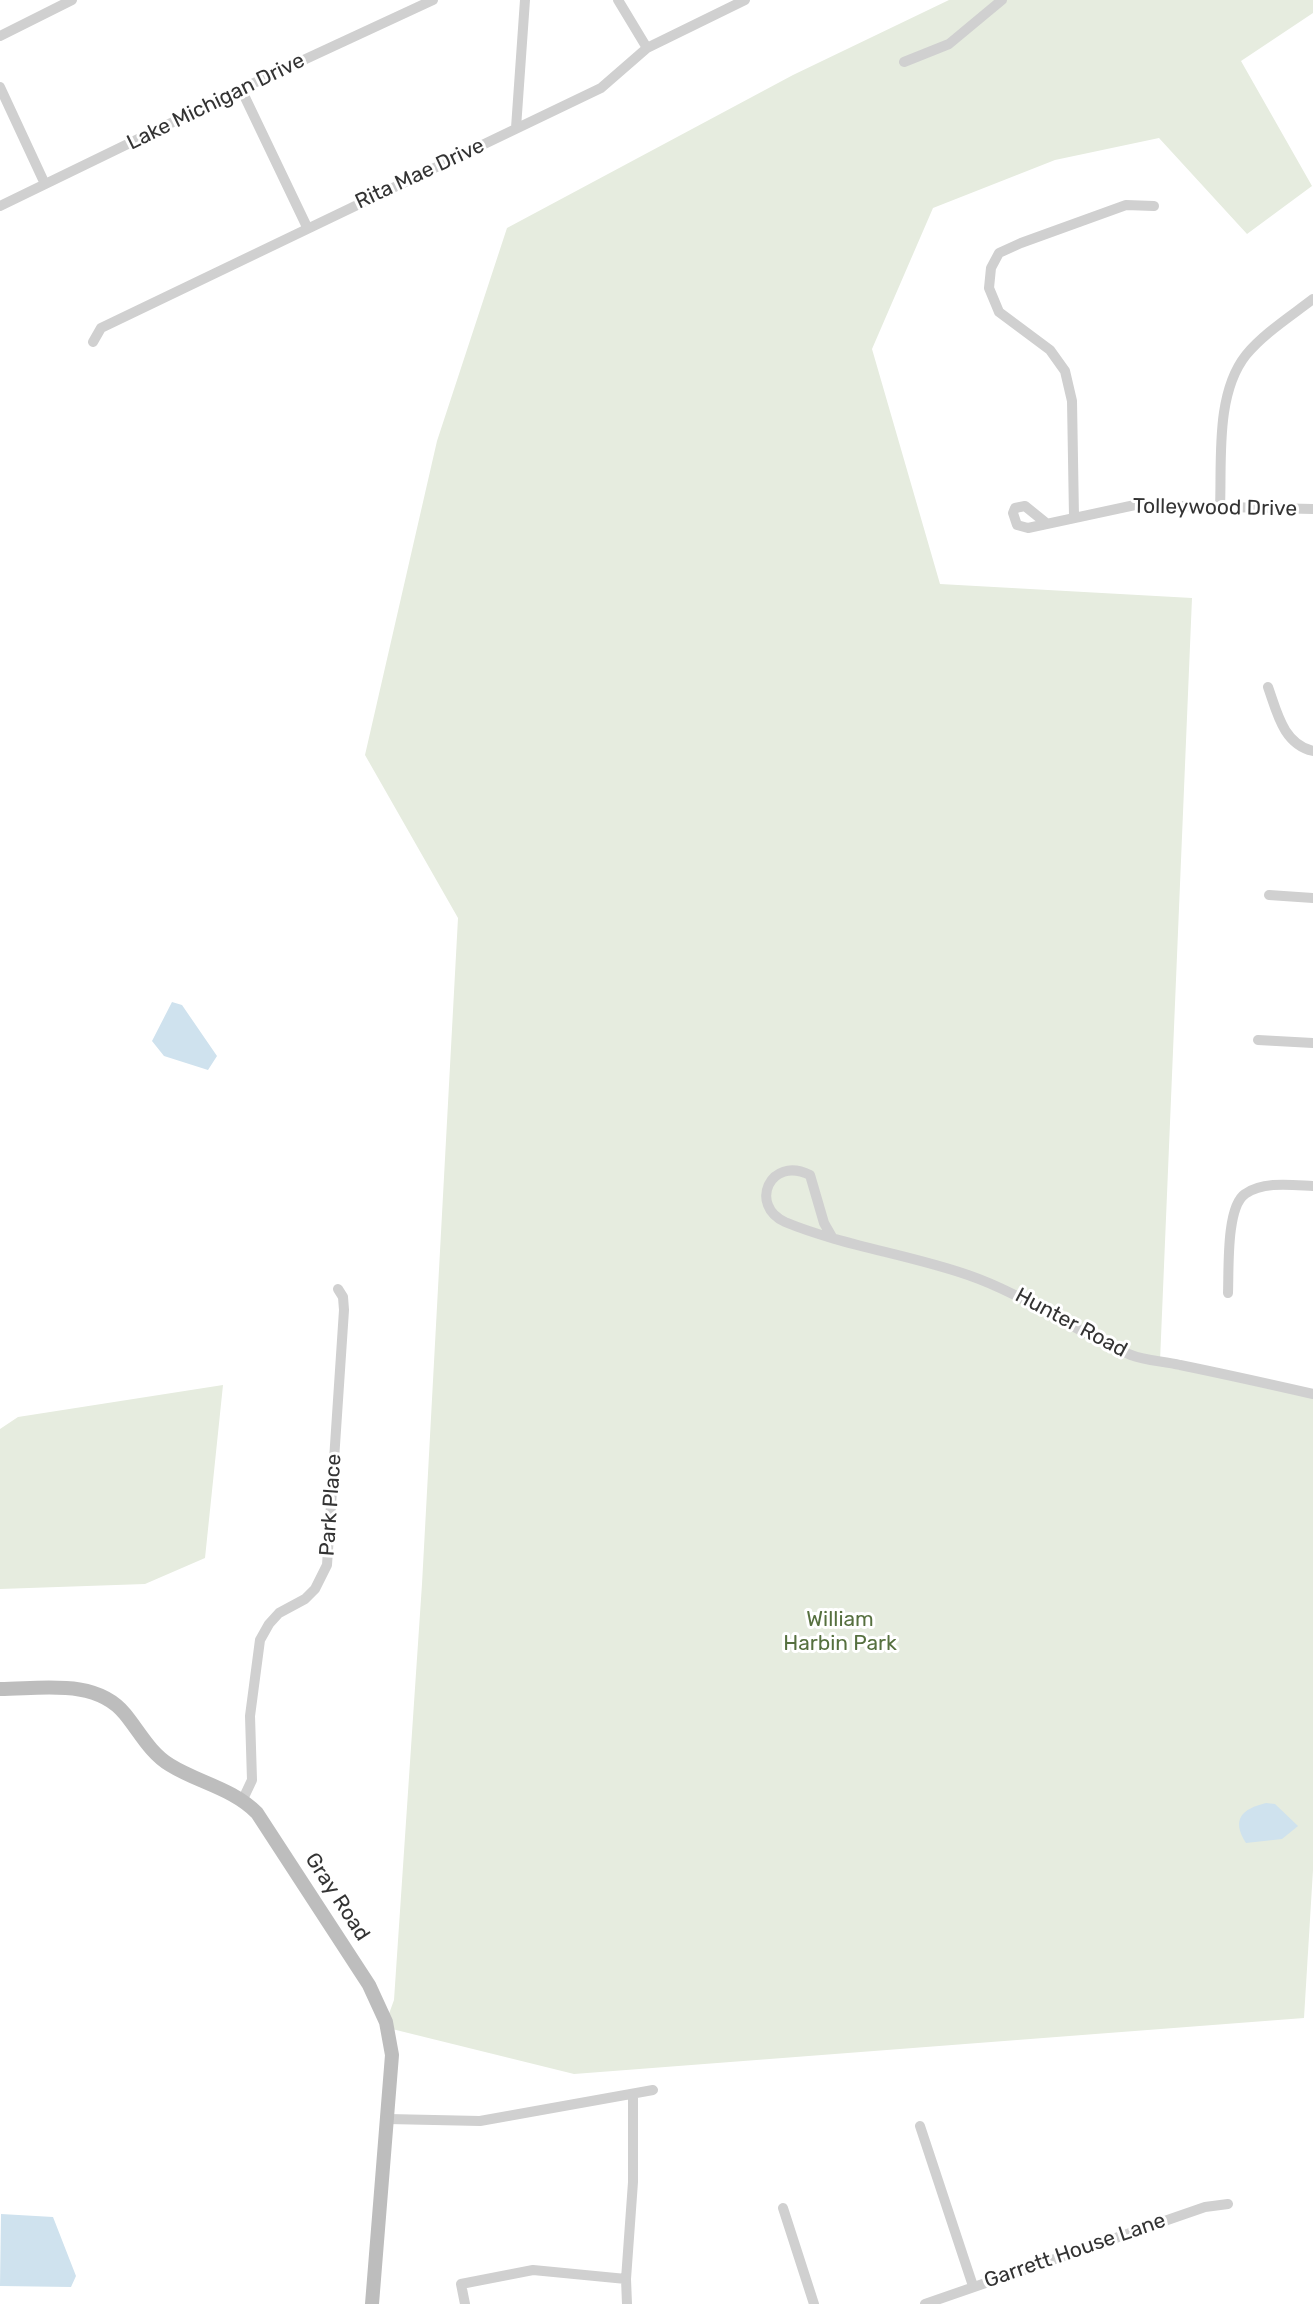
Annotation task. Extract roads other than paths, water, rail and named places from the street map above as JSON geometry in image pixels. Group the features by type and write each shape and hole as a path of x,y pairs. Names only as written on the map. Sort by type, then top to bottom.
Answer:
{"street":[{"path":"0,36 72,0"},
{"name":"Lake Michigan Drive","path":"0,206 241,89 433,0"},
{"path":"516,129 525,0"},
{"path":"618,0 647,48"},
{"name":"Rita Mae Drive","path":"93,342 101,328 307,227 601,88 647,48 745,0"},
{"path":"904,62 949,44 1002,0"},
{"path":"0,87 45,184"},
{"path":"241,89 307,227"},
{"path":"1074,517 1072,401 1065,371 1050,350 999,312 989,288 991,268 999,254 1021,243 1126,205 1154,206"},
{"path":"1220,508 1225,397 1233,376 1246,355 1313,299"},
{"name":"Tolleywood Drive","path":"1046,523 1135,505 1313,509"},
{"path":"1269,687 1282,727 1290,739 1302,748 1313,751"},
{"path":"1269,896 1313,898"},
{"path":"1258,1040 1313,1042"},
{"name":"Hunter Road","path":"832,1237 824,1223 810,1175 798,1169 777,1173 769,1183 766,1194 771,1212 783,1221 832,1237 965,1274 1008,1289 1095,1338 1133,1356 1313,1394"},
{"path":"1228,1293 1233,1216 1235,1208 1244,1195 1258,1188 1280,1185 1313,1186"},
{"name":"Park Place","path":"243,1799 252,1780 250,1716 260,1640 268,1624 279,1613 305,1599 315,1589 327,1565 344,1311 343,1297 338,1288"},
{"name":"Gray Road","path":"0,1689 87,1690 107,1696 123,1712 154,1753 170,1765 243,1799 257,1813 369,1985 382,2013 392,2055 372,2304"},
{"path":"388,2119 480,2121 653,2090"},
{"path":"627,2304 626,2279 633,2182 633,2094"},
{"path":"920,2126 973,2286"},
{"name":"Garrett House Lane","path":"925,2304 1204,2206 1228,2204"},
{"path":"783,2208 814,2304"},
{"path":"465,2304 460,2284 533,2270 626,2279"}],"water":[{"path":"172,1002 182,1005 217,1056 208,1070 164,1056 152,1041"},
{"path":"1266,1803 1275,1804 1298,1826 1282,1839 1246,1843 1239,1827 1241,1816 1251,1808"},
{"path":"1,2214 53,2217 76,2276 71,2287 0,2286"}],"park label":[{"name":"William Harbin Park","path":"840,1632"}]}
